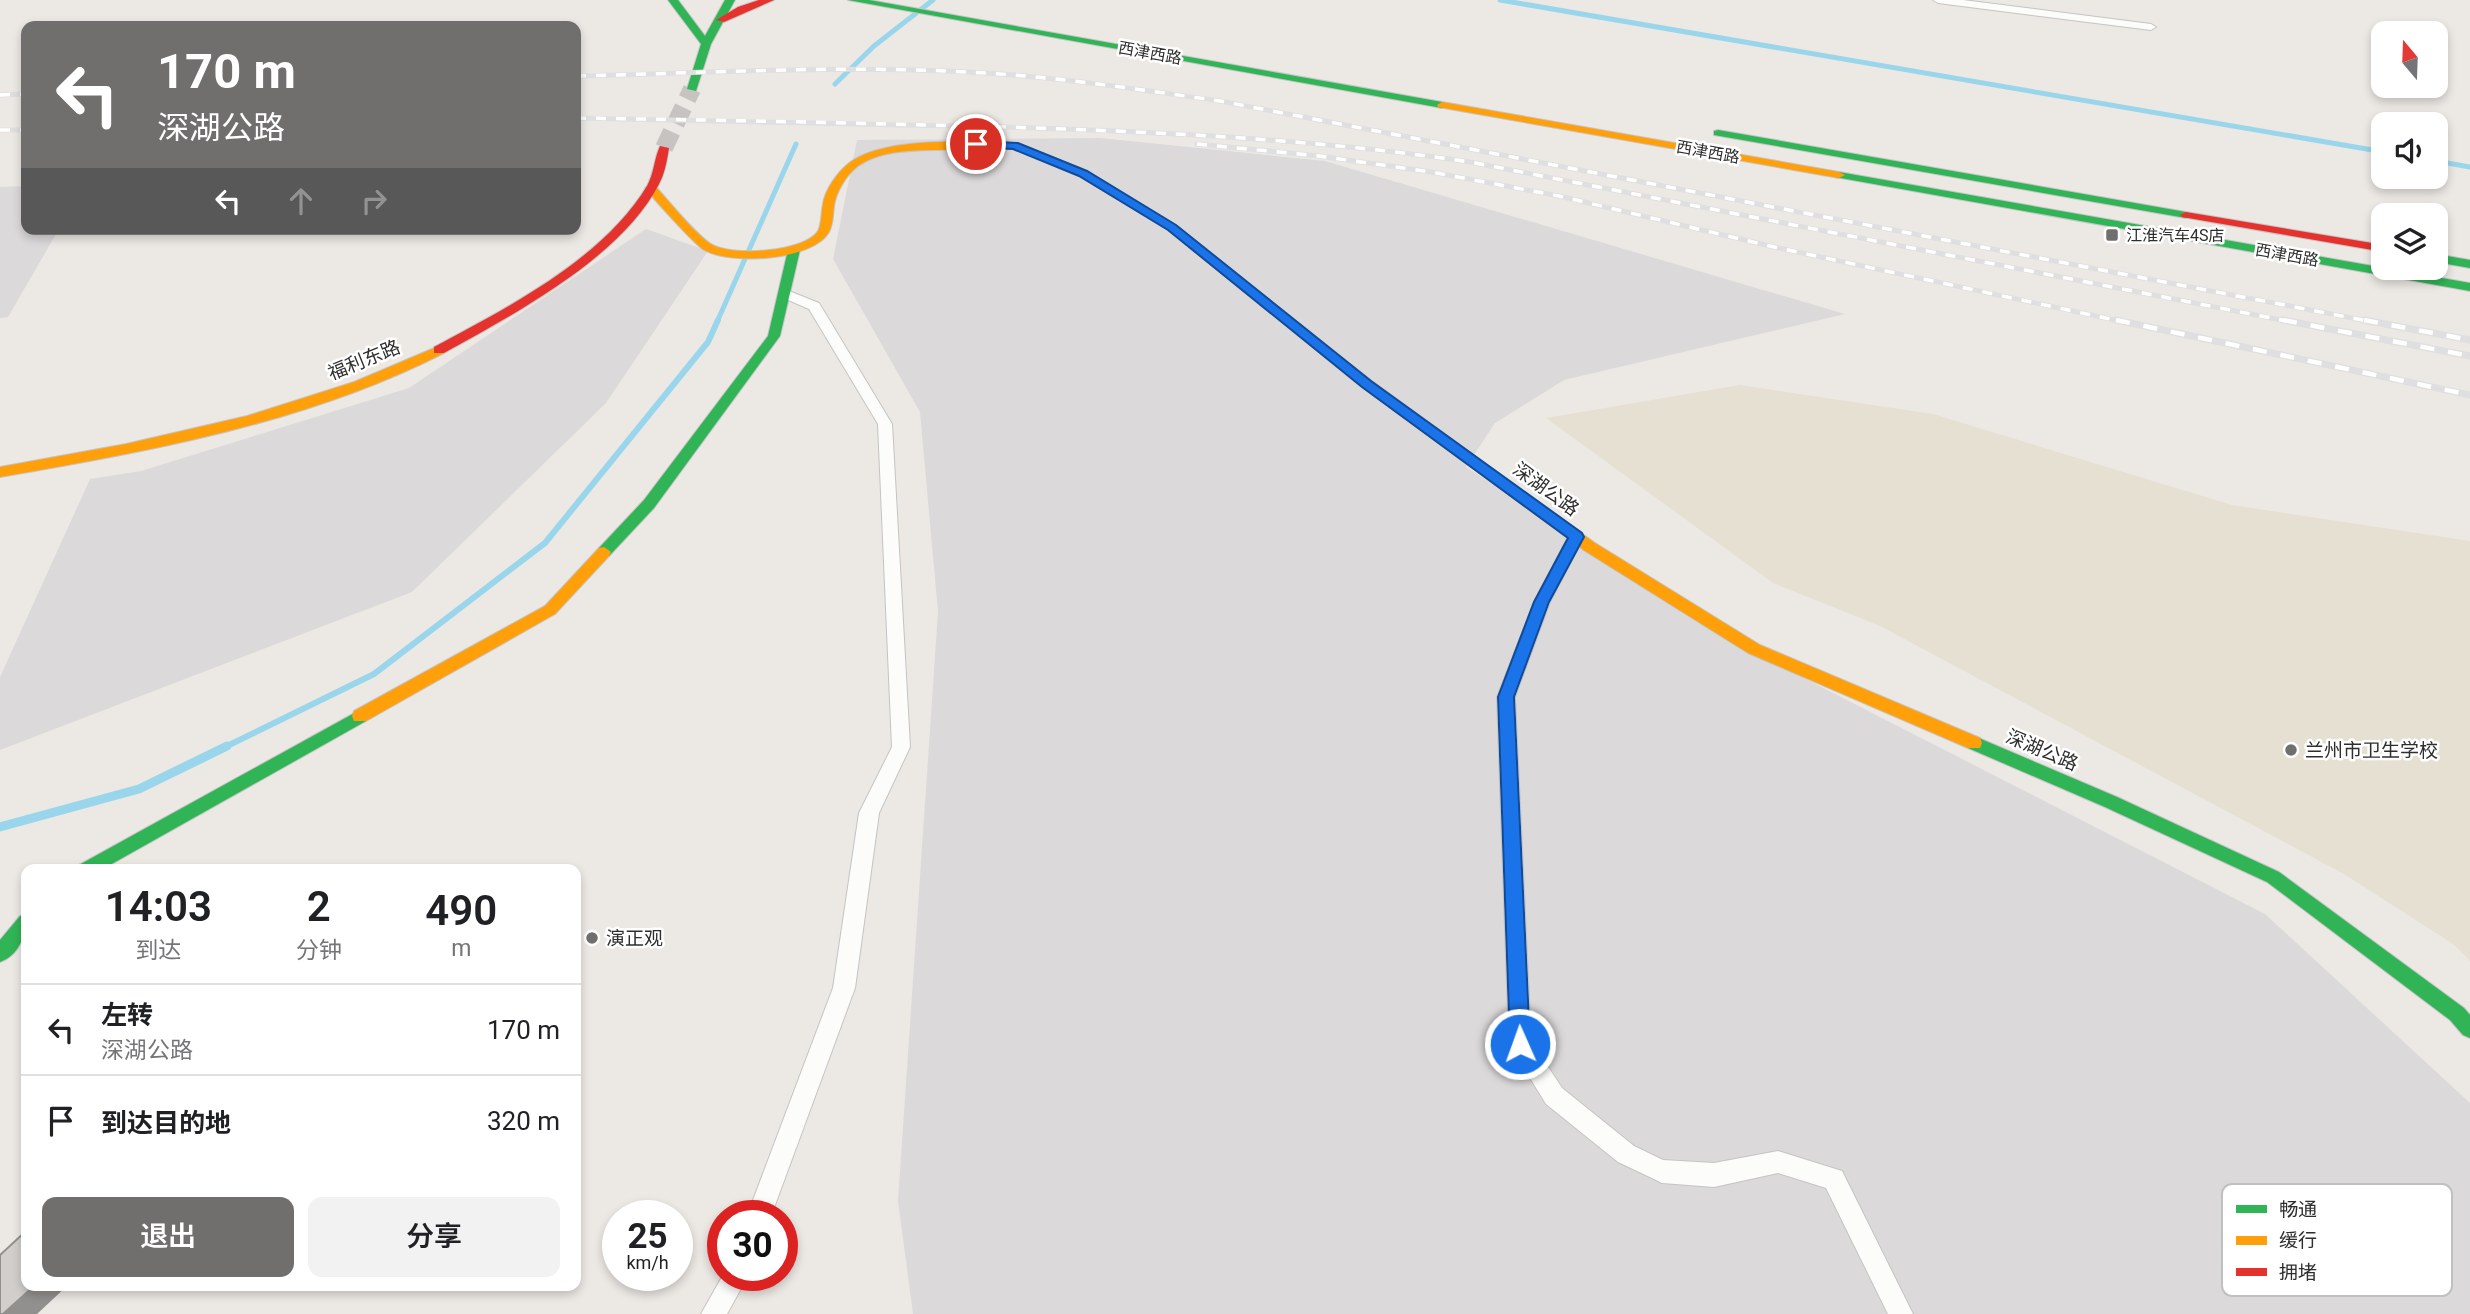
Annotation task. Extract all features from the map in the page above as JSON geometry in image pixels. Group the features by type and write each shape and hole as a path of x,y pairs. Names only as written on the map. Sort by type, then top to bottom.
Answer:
{"main road":[{"path":"673,0 706,44"},
{"path":"692,89 706,44 730,0"},
{"path":"721,20 741,9 769,0"},
{"name":"西津西路","path":"853,0 2470,288"},
{"name":"西津西路","path":"1699,129 2371,247"},
{"name":"深湖公路","path":"651,188 707,247 719,252 763,256 794,250 812,243 823,232 831,195 854,164 890,151 958,144 1014,146 1083,173 1172,228 1367,384 1576,537 1754,649 2110,802 2273,877 2457,1014 2470,1029"},
{"name":"福利东路","path":"0,472 128,451 256,421 357,387 438,353 528,301 596,249 651,188 664,148"},
{"path":"96,864 550,610 649,504 774,337 794,250"},
{"path":"2448,260 2470,264"},
{"path":"0,954 21,928"}],"street":[{"path":"1938,0 2151,27"},
{"path":"765,1200 844,988 869,813 901,747 885,424 814,306 784,293"},
{"path":"1576,537 1542,602 1506,697 1520,1044 1554,1097 1626,1154 1662,1171 1714,1175 1777,1162 1834,1179 1901,1314"},
{"path":"713,1314 727,1291"}],"shaded area":[{"path":"1100,138 1325,161 1845,314 1564,380 1495,423 1466,467 1757,654 2265,914 2470,1103 2470,1314 913,1314 898,1201 938,612 920,412 833,259 857,140"},
{"path":"21,186 21,235 56,235 8,317 0,318 0,187"},
{"path":"646,229 708,251 606,403 412,592 0,750 0,677 90,479 141,471 409,388"},
{"name":"兰州市卫生学校","path":"1740,385 1933,414 2232,505 2470,541 2470,961 2453,944 2344,874 1880,626 1773,583 1546,418"}],"building":[{"path":"21,1236 21,1291 28,1291 3,1314 0,1314 0,1255"}],"waterway":[{"path":"835,84 874,46 933,0"},
{"path":"1500,0 2371,150"},
{"path":"717,322 796,144"},
{"path":"2448,163 2470,167"},
{"path":"223,748 374,674 545,543 708,342 718,320"},
{"path":"0,827 139,789 227,746"}],"tunnel":[{"path":"664,148 692,89"}],"railway":[{"path":"581,76 772,70 919,70 1031,77 1126,88 1220,101 2373,322"},
{"path":"0,95 21,94"},
{"path":"581,118 1122,131 1296,142 1412,154 1470,162 2292,322"},
{"path":"0,130 21,130"},
{"path":"1197,144 1319,156 1431,172 1559,196 1774,247 2124,322"},
{"path":"2116,320 2470,395"},
{"path":"2283,320 2470,356"},
{"path":"2364,320 2470,340"}],"traffic: fast":[{"path":"673,0 706,44"},
{"path":"692,89 706,44 730,0"},
{"path":"853,0 1442,105"},
{"path":"1718,133 2186,215"},
{"path":"974,145 1014,146 1083,173 1172,228 1367,384 1470,459"},
{"path":"1839,175 2470,287"},
{"path":"604,552 649,504 774,336 794,250"},
{"path":"2448,260 2470,264"},
{"path":"96,864 360,716"},
{"path":"1974,743 2111,802 2273,877 2457,1014 2470,1029"},
{"path":"0,954 21,928"}],"traffic: slow":[{"path":"1442,105 1839,175"},
{"path":"651,188 707,247 751,254 786,251 815,241 823,232 829,199 850,168 863,159 911,148 974,145"},
{"path":"0,472 126,449 250,420 372,380 439,350"},
{"path":"1470,459 1590,547 1754,649 1974,743"},
{"path":"360,716 550,610 604,552"}],"traffic: jam":[{"path":"721,20 741,9 769,0"},
{"path":"439,350 525,301 584,260 610,238 633,214 651,189 658,174 664,148"},
{"path":"2186,215 2371,247"}],"place":[{"name":"江淮汽车4S店","path":"2112,235"},
{"name":"兰州市卫生学校","path":"2291,750"},
{"name":"演正观","path":"592,938"}],"route":[{"path":"976,144 1014,146 1083,173 1172,228 1367,384 1576,537 1542,602 1506,697 1520,1044"}]}
